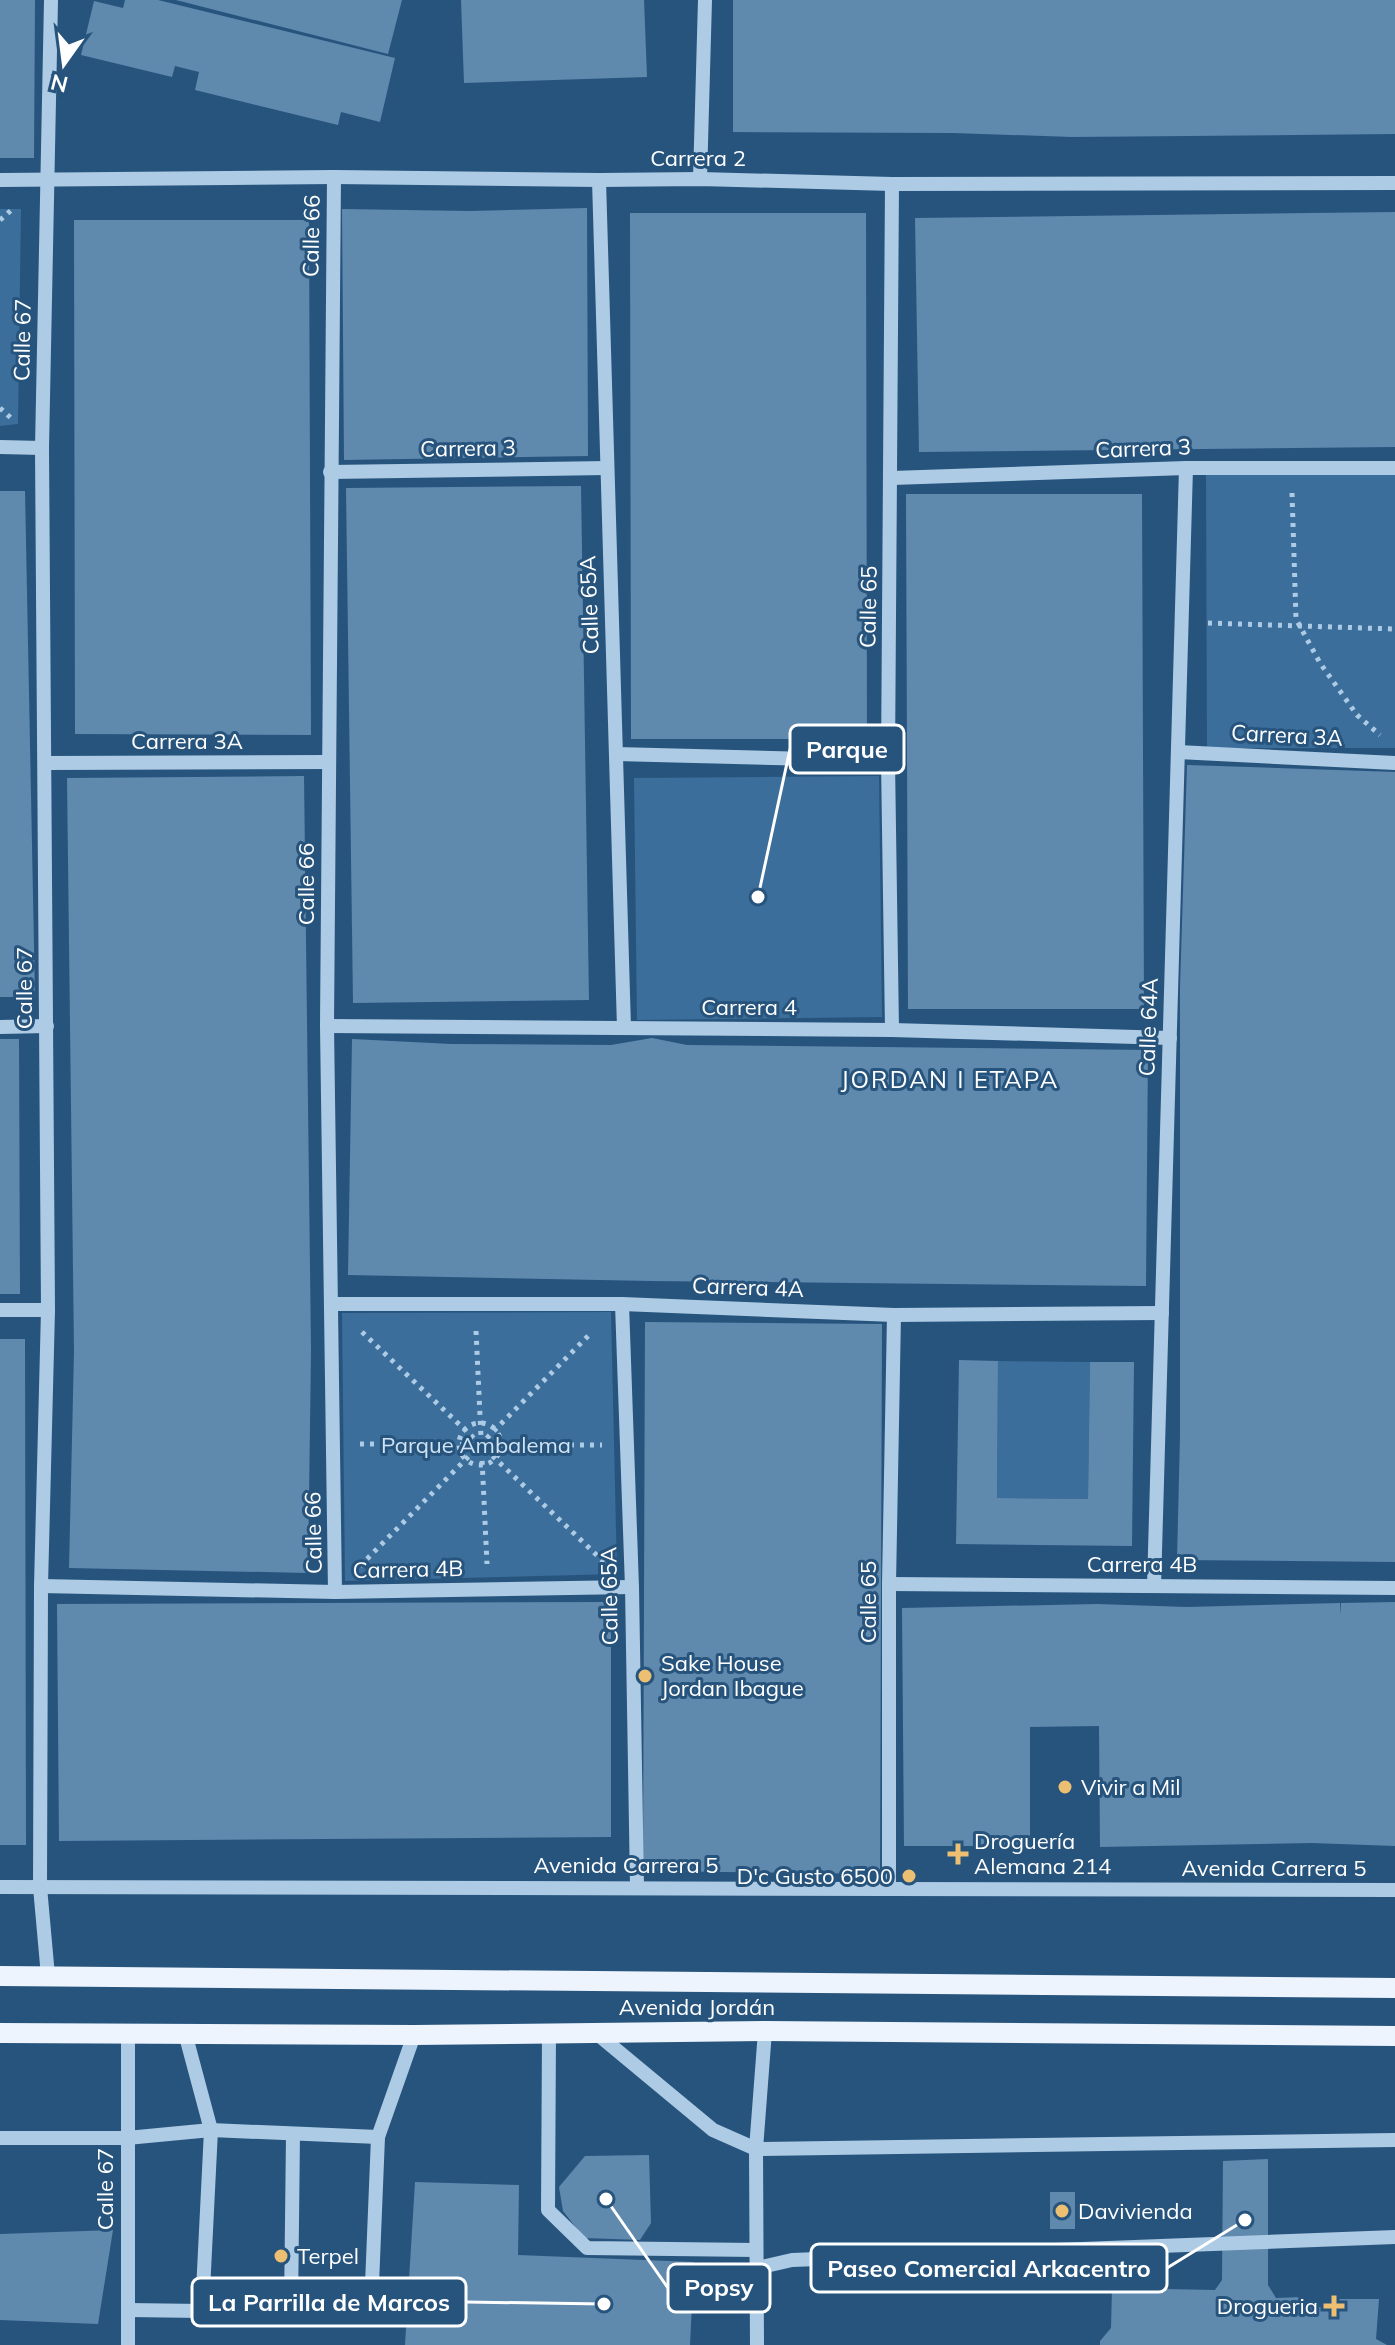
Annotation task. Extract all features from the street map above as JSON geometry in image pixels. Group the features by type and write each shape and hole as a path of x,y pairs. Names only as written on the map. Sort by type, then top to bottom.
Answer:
{"main road":[{"name":"Avenida Jordán","path":"0,1976 1395,1988"},
{"name":"Avenida Jordán","path":"0,2033 414,2035 765,2031 1395,2036"}],"street":[{"name":"Calle 67","path":"48,1976 40,1887 41,1586 48,1310 42,448 51,0"},
{"path":"700,179 705,0"},
{"name":"Carrera 2","path":"0,180 334,177 700,179 892,184 1395,183"},
{"name":"Calle 66","path":"334,177 327,1026 335,1592"},
{"name":"Calle 65A","path":"599,180 624,1028"},
{"name":"Calle 65","path":"892,184 888,761 892,1030"},
{"path":"0,447 42,448"},
{"name":"Carrera 3","path":"330,472 607,468"},
{"name":"Carrera 3","path":"892,478 1186,468 1395,468"},
{"name":"Calle 64A","path":"1154,1586 1186,468"},
{"name":"Carrera 3A","path":"1178,752 1395,763"},
{"path":"616,754 888,761"},
{"name":"Carrera 3A","path":"45,763 329,762"},
{"path":"0,1027 47,1026"},
{"name":"Carrera 4","path":"327,1026 892,1030 1170,1038"},
{"name":"Carrera 4A","path":"332,1304 622,1304 894,1315 1162,1313"},
{"name":"Calle 65A","path":"622,1304 632,1587 637,1886"},
{"path":"0,1310 48,1310"},
{"name":"Calle 65","path":"889,1889 889,1584 894,1315"},
{"name":"Carrera 4B","path":"889,1584 1395,1588"},
{"name":"Carrera 4B","path":"41,1586 335,1592 632,1587"},
{"name":"Avenida Carrera 5","path":"0,1887 1395,1890"},
{"path":"594,2031 713,2130 756,2149 1395,2140"},
{"path":"757,2345 756,2149 765,2031"},
{"name":"Calle 67","path":"128,2033 128,2345"},
{"path":"185,2033 211,2130 202,2311"},
{"path":"549,2033 548,2210 587,2248 756,2250"},
{"path":"128,2310 371,2309 378,2137 414,2035"},
{"path":"0,2138 127,2138 211,2130 378,2137"},
{"path":"291,2310 293,2134"},
{"path":"757,2268 792,2260 1395,2237"}],"path":[{"path":"1291,468 1296,619 1320,663 1357,715 1386,741"},
{"path":"1181,622 1395,629"},
{"path":"332,1304 632,1587"},
{"path":"475,1304 489,1589"},
{"path":"335,1592 622,1304"},
{"path":"480,1423 496,1430 501,1444 496,1459 481,1466 465,1460 458,1444 465,1429 480,1423"},
{"path":"333,1444 627,1445"}],"green space":[{"path":"0,209 21,209 18,424 0,426"},
{"path":"1206,475 1395,475 1395,748 1207,748"},
{"path":"879,776 882,1017 637,1020 634,778"},
{"name":"Parque Ambalema","path":"611,1312 617,1574 345,1581 342,1313"},
{"path":"998,1361 1090,1362 1088,1499 997,1498"}],"building":[{"path":"0,0 35,0 34,158 0,158"},
{"path":"125,0 158,0 395,58 380,122 341,112 338,125 195,90 199,72 175,66 172,77 81,55 94,1 123,8"},
{"path":"176,0 402,0 388,54"},
{"path":"461,0 644,0 647,77 464,83"},
{"path":"733,0 1395,0 1395,134 1072,137 733,132"},
{"path":"587,208 588,456 344,460 342,209 470,211"},
{"path":"1395,212 1395,447 919,452 915,218"},
{"path":"630,213 866,213 867,739 631,739"},
{"path":"74,220 309,220 311,735 75,734"},
{"path":"581,486 589,1000 353,1003 346,488"},
{"path":"0,491 25,491 35,997 0,997"},
{"path":"906,494 1142,494 1144,1009 908,1009"},
{"path":"1187,765 1395,772 1395,1562 1177,1560 1180,987"},
{"path":"304,776 311,1350 308,1573 69,1568 74,1352 67,778"},
{"path":"652,1038 687,1045 1148,1050 1146,1286 348,1275 352,1039 451,1044 611,1045"},
{"path":"0,1039 19,1039 20,1294 0,1294"},
{"path":"645,1322 882,1324 880,1874 643,1871"},
{"path":"0,1339 25,1339 26,1845 0,1845"},
{"path":"959,1360 998,1361 997,1498 1088,1499 1090,1362 1134,1362 1132,1546 956,1544"},
{"path":"611,1602 611,1837 59,1841 57,1604"},
{"path":"1395,1602 1395,1846 1312,1843 1100,1847 1099,1726 1030,1727 1030,1846 904,1846 902,1608 1340,1603 1340,1615 1341,1603"},
{"path":"649,2155 651,2223 640,2240 584,2238 563,2211 559,2187 585,2156"},
{"path":"1268,2159 1268,2285 1276,2298 1302,2297 1304,2307 1339,2307 1339,2299 1379,2299 1376,2339 1387,2345 1100,2345 1111,2328 1112,2288 1215,2290 1222,2280 1223,2161"},
{"path":"415,2182 519,2185 518,2255 694,2262 690,2345 405,2345"},
{"name":"Davivienda","path":"1050,2192 1075,2192 1075,2229 1050,2229"},
{"path":"113,2230 98,2324 0,2320 0,2234"}],"place":[{"name":"Parque","path":"758,897"},
{"name":"Sake House Jordan Ibague","path":"645,1676"},
{"name":"Vivir a Mil","path":"1065,1787"},
{"name":"Droguería Alemana 214","path":"958,1854"},
{"name":"D'c Gusto 6500","path":"909,1876"},
{"name":"Popsy","path":"606,2199"},
{"name":"Davivienda","path":"1062,2211"},
{"name":"Paseo Comercial Arkacentro","path":"1245,2220"},
{"name":"Terpel","path":"281,2256"},
{"name":"La Parrilla de Marcos","path":"604,2304"},
{"name":"Drogueria","path":"1334,2306"}],"district":[{"name":"JORDAN I ETAPA","path":"950,1080"}]}
